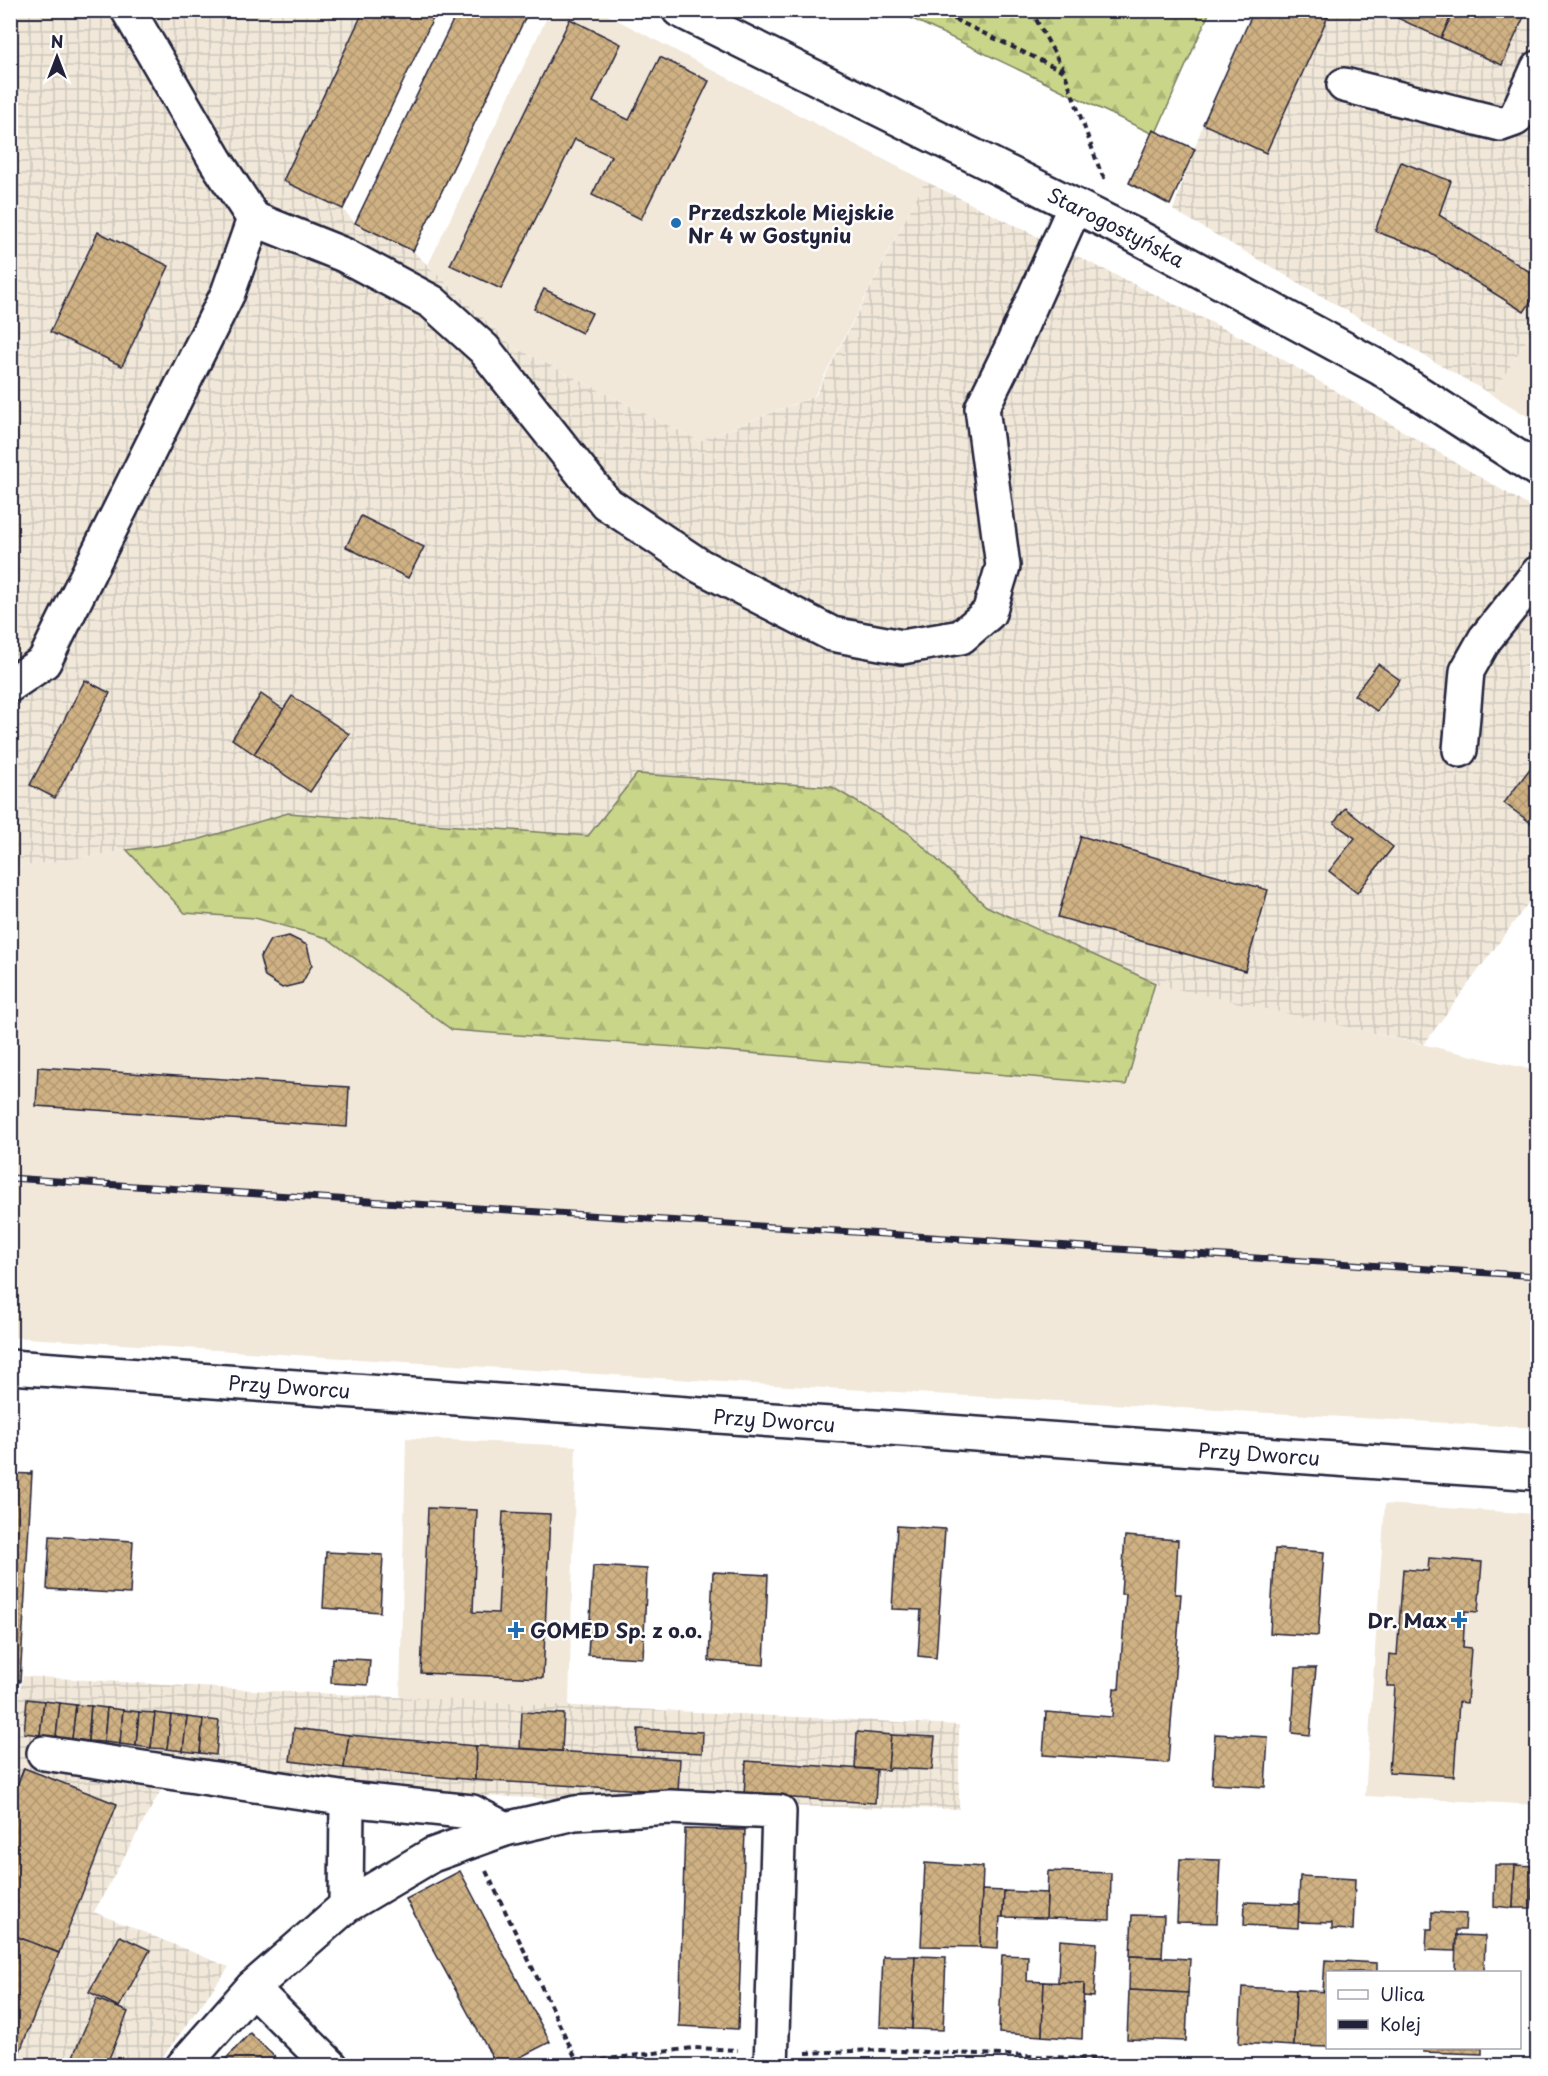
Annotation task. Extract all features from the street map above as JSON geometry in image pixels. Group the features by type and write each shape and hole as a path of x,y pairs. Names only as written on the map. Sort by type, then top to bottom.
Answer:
{"street":[{"path":"128,10 216,161 254,219 344,255 432,302 484,349 606,503 700,566 832,634 902,647 961,637 989,613 1003,566 982,408 1075,206"},
{"name":"Starogostyńska","path":"679,10 1134,235 1380,368 1538,470"},
{"path":"1344,85 1501,124 1515,119 1538,68"},
{"path":"10,685 44,662 228,293 254,219"},
{"path":"1460,750 1467,671 1485,639 1538,573"},
{"name":"Przy Dworcu","path":"10,1367 1538,1473"},
{"path":"44,1754 347,1799 472,1812 505,1829"},
{"path":"346,1906 347,1799"},
{"path":"183,2066 252,1988 346,1906 432,1855 505,1829 575,1813 670,1807 779,1812 771,2059"},
{"path":"252,1988 331,2066"}],"path":[{"path":"935,10 1064,71"},
{"path":"1031,10 1064,71 1101,173"},
{"path":"471,1841 578,2063"},
{"path":"571,2066 578,2063 693,2048 771,2059 878,2050 1279,2066"}],"shaded area":[{"path":"11,11 364,11 283,181 343,209 355,223 413,251 514,347 699,441 815,396 925,181 1265,349 1537,511 1537,891 1424,1044 912,930 197,840 11,868"},
{"name":"Przedszkole Miejskie Nr 4 w Gostyniu","path":"550,11 600,11 925,181 814,396 699,441 514,347 428,265"},
{"path":"1254,11 1537,11 1537,156 1520,197 1537,209 1537,323 1492,395 1173,210 1203,124"},
{"path":"1537,156 1537,209 1520,197"},
{"path":"1537,323 1537,422 1492,395"},
{"path":"197,840 912,930 1237,1001 1537,1071 1537,1428 755,1384 11,1337 11,868"},
{"path":"406,1438 576,1446 569,1706 400,1698"},
{"path":"1385,1504 1537,1514 1537,1805 1365,1796"},
{"path":"23,1676 233,1689 959,1725 959,1809 769,1806 478,1796 368,1788 173,1768 94,1912 229,1967 157,2065 11,2065 10,1708 16,1708"}],"green space":[{"path":"896,11 1210,11 1155,135"},
{"path":"637,774 832,787 909,833 986,906 1155,983 1126,1085 452,1030 327,938 255,918 185,913 127,850 197,840 288,813 588,836"}],"building":[{"path":"364,10 437,10 343,209 283,181"},
{"path":"458,10 529,10 413,251 355,223"},
{"path":"1254,10 1331,10 1266,153 1203,124"},
{"path":"1396,10 1454,10 1441,38 1393,16"},
{"path":"1454,10 1527,10 1502,65 1441,38"},
{"path":"570,19 621,44 593,102 629,120 660,57 709,81 641,219 592,195 611,156 575,139 501,289 450,265"},
{"path":"1153,130 1195,149 1170,205 1129,183"},
{"path":"1401,162 1451,181 1439,215 1538,277 1538,291 1524,312 1425,250 1375,231"},
{"path":"98,232 169,266 122,366 50,332"},
{"path":"544,289 592,313 582,333 534,309"},
{"path":"361,516 424,547 408,578 346,547"},
{"path":"1378,664 1400,680 1377,711 1354,695"},
{"path":"85,680 110,693 55,798 30,785"},
{"path":"261,694 284,710 254,754 232,739"},
{"path":"292,696 349,734 310,792 254,754"},
{"path":"1538,758 1538,828 1504,803"},
{"path":"1345,808 1393,847 1357,893 1329,871 1355,838 1334,823"},
{"path":"1081,836 1268,890 1245,971 1058,917"},
{"path":"289,936 307,945 312,965 302,983 282,988 265,977 260,958 270,940"},
{"path":"38,1067 349,1087 347,1127 36,1106"},
{"path":"32,1472 19,1682 19,1680 10,1680 10,1473 31,1474"},
{"path":"428,1508 477,1510 473,1612 498,1613 503,1512 550,1514 543,1678 421,1673"},
{"path":"897,1526 945,1529 936,1658 918,1656 921,1610 892,1609"},
{"path":"50,1536 133,1541 130,1594 47,1589"},
{"path":"1125,1536 1178,1540 1175,1594 1181,1594 1168,1763 1043,1755 1046,1712 1112,1717 1114,1688 1119,1689 1126,1594 1121,1594"},
{"path":"1275,1549 1324,1552 1318,1636 1270,1633"},
{"path":"326,1552 383,1555 380,1612 323,1608"},
{"path":"1429,1558 1482,1562 1478,1612 1465,1611 1463,1647 1471,1648 1467,1703 1459,1702 1454,1776 1389,1772 1395,1686 1387,1686 1389,1654 1397,1655 1403,1569 1428,1571"},
{"path":"593,1566 647,1569 643,1658 588,1655"},
{"path":"713,1572 768,1575 764,1665 709,1661"},
{"path":"332,1658 370,1660 368,1685 331,1683"},
{"path":"1296,1668 1316,1668 1310,1735 1292,1733"},
{"path":"27,1699 44,1701 40,1735 24,1733"},
{"path":"44,1701 60,1703 56,1737 40,1735"},
{"path":"60,1703 76,1705 72,1739 56,1737"},
{"path":"76,1705 91,1706 88,1741 72,1739"},
{"path":"91,1706 107,1708 104,1742 88,1741"},
{"path":"107,1708 123,1710 120,1744 104,1742"},
{"path":"123,1710 139,1712 136,1746 120,1744"},
{"path":"139,1712 155,1713 151,1748 136,1746"},
{"path":"522,1712 564,1714 562,1751 520,1748"},
{"path":"155,1713 171,1715 167,1749 151,1748"},
{"path":"171,1715 187,1717 183,1751 167,1749"},
{"path":"187,1717 203,1719 200,1753 183,1751"},
{"path":"203,1719 219,1721 216,1755 200,1753"},
{"path":"294,1728 349,1735 344,1768 290,1761"},
{"path":"638,1729 703,1732 702,1753 637,1750"},
{"path":"857,1732 891,1735 888,1770 855,1768"},
{"path":"1215,1734 1268,1737 1265,1787 1212,1784"},
{"path":"349,1735 476,1746 475,1780 344,1768"},
{"path":"891,1735 935,1737 932,1770 888,1768"},
{"path":"476,1746 680,1759 678,1792 475,1780"},
{"path":"746,1761 877,1770 875,1803 744,1795"},
{"path":"24,1768 117,1804 59,1953 10,1934 10,1803"},
{"path":"685,1829 745,1830 738,2029 679,2026"},
{"path":"1180,1859 1220,1860 1217,1923 1177,1922"},
{"path":"925,1863 983,1867 980,1947 921,1946"},
{"path":"1495,1865 1515,1865 1513,1908 1494,1906"},
{"path":"1515,1865 1534,1866 1531,1908 1513,1908"},
{"path":"460,1871 550,2042 503,2066 497,2066 406,1899"},
{"path":"1048,1871 1111,1873 1110,1920 1046,1918"},
{"path":"1300,1876 1355,1879 1353,1930 1332,1929 1332,1923 1298,1922"},
{"path":"982,1890 1004,1891 998,1948 980,1947"},
{"path":"1004,1891 1047,1893 1046,1918 1003,1917"},
{"path":"1245,1902 1299,1904 1298,1928 1244,1925"},
{"path":"1432,1912 1466,1914 1465,1930 1456,1930 1455,1951 1426,1950 1427,1929 1432,1929"},
{"path":"1132,1915 1164,1916 1162,1957 1130,1956"},
{"path":"10,1934 59,1953 14,2066 10,2066"},
{"path":"1456,1935 1485,1936 1484,1971 1455,1971"},
{"path":"120,1936 150,1950 119,2007 89,1992"},
{"path":"1060,1940 1097,1943 1094,1997 1084,1996 1084,1983 1058,1982"},
{"path":"1002,1955 1028,1956 1027,1981 1044,1982 1042,2036 999,2033"},
{"path":"883,1956 915,1956 912,2029 880,2027"},
{"path":"915,1956 946,1957 943,2030 912,2029"},
{"path":"1130,1956 1190,1959 1188,1993 1129,1990"},
{"path":"1325,1960 1377,1963 1377,1971 1326,1971 1326,1992 1323,1992"},
{"path":"1044,1982 1084,1983 1082,2039 1042,2036"},
{"path":"1242,1987 1296,1990 1294,2046 1239,2043"},
{"path":"1129,1990 1188,1993 1186,2041 1127,2039"},
{"path":"1296,1990 1326,1992 1326,2047 1294,2046"},
{"path":"97,1999 128,2012 106,2066 69,2066"},
{"path":"250,2033 284,2066 219,2066"},
{"path":"1423,2049 1482,2049 1482,2054 1423,2052"}],"railway":[{"path":"10,1178 1538,1276"}],"place":[{"name":"Przedszkole Miejskie Nr 4 w Gostyniu","path":"676,223"},
{"name":"Dr. Max","path":"1459,1620"},
{"name":"GOMED Sp. z o.o.","path":"516,1630"}]}
